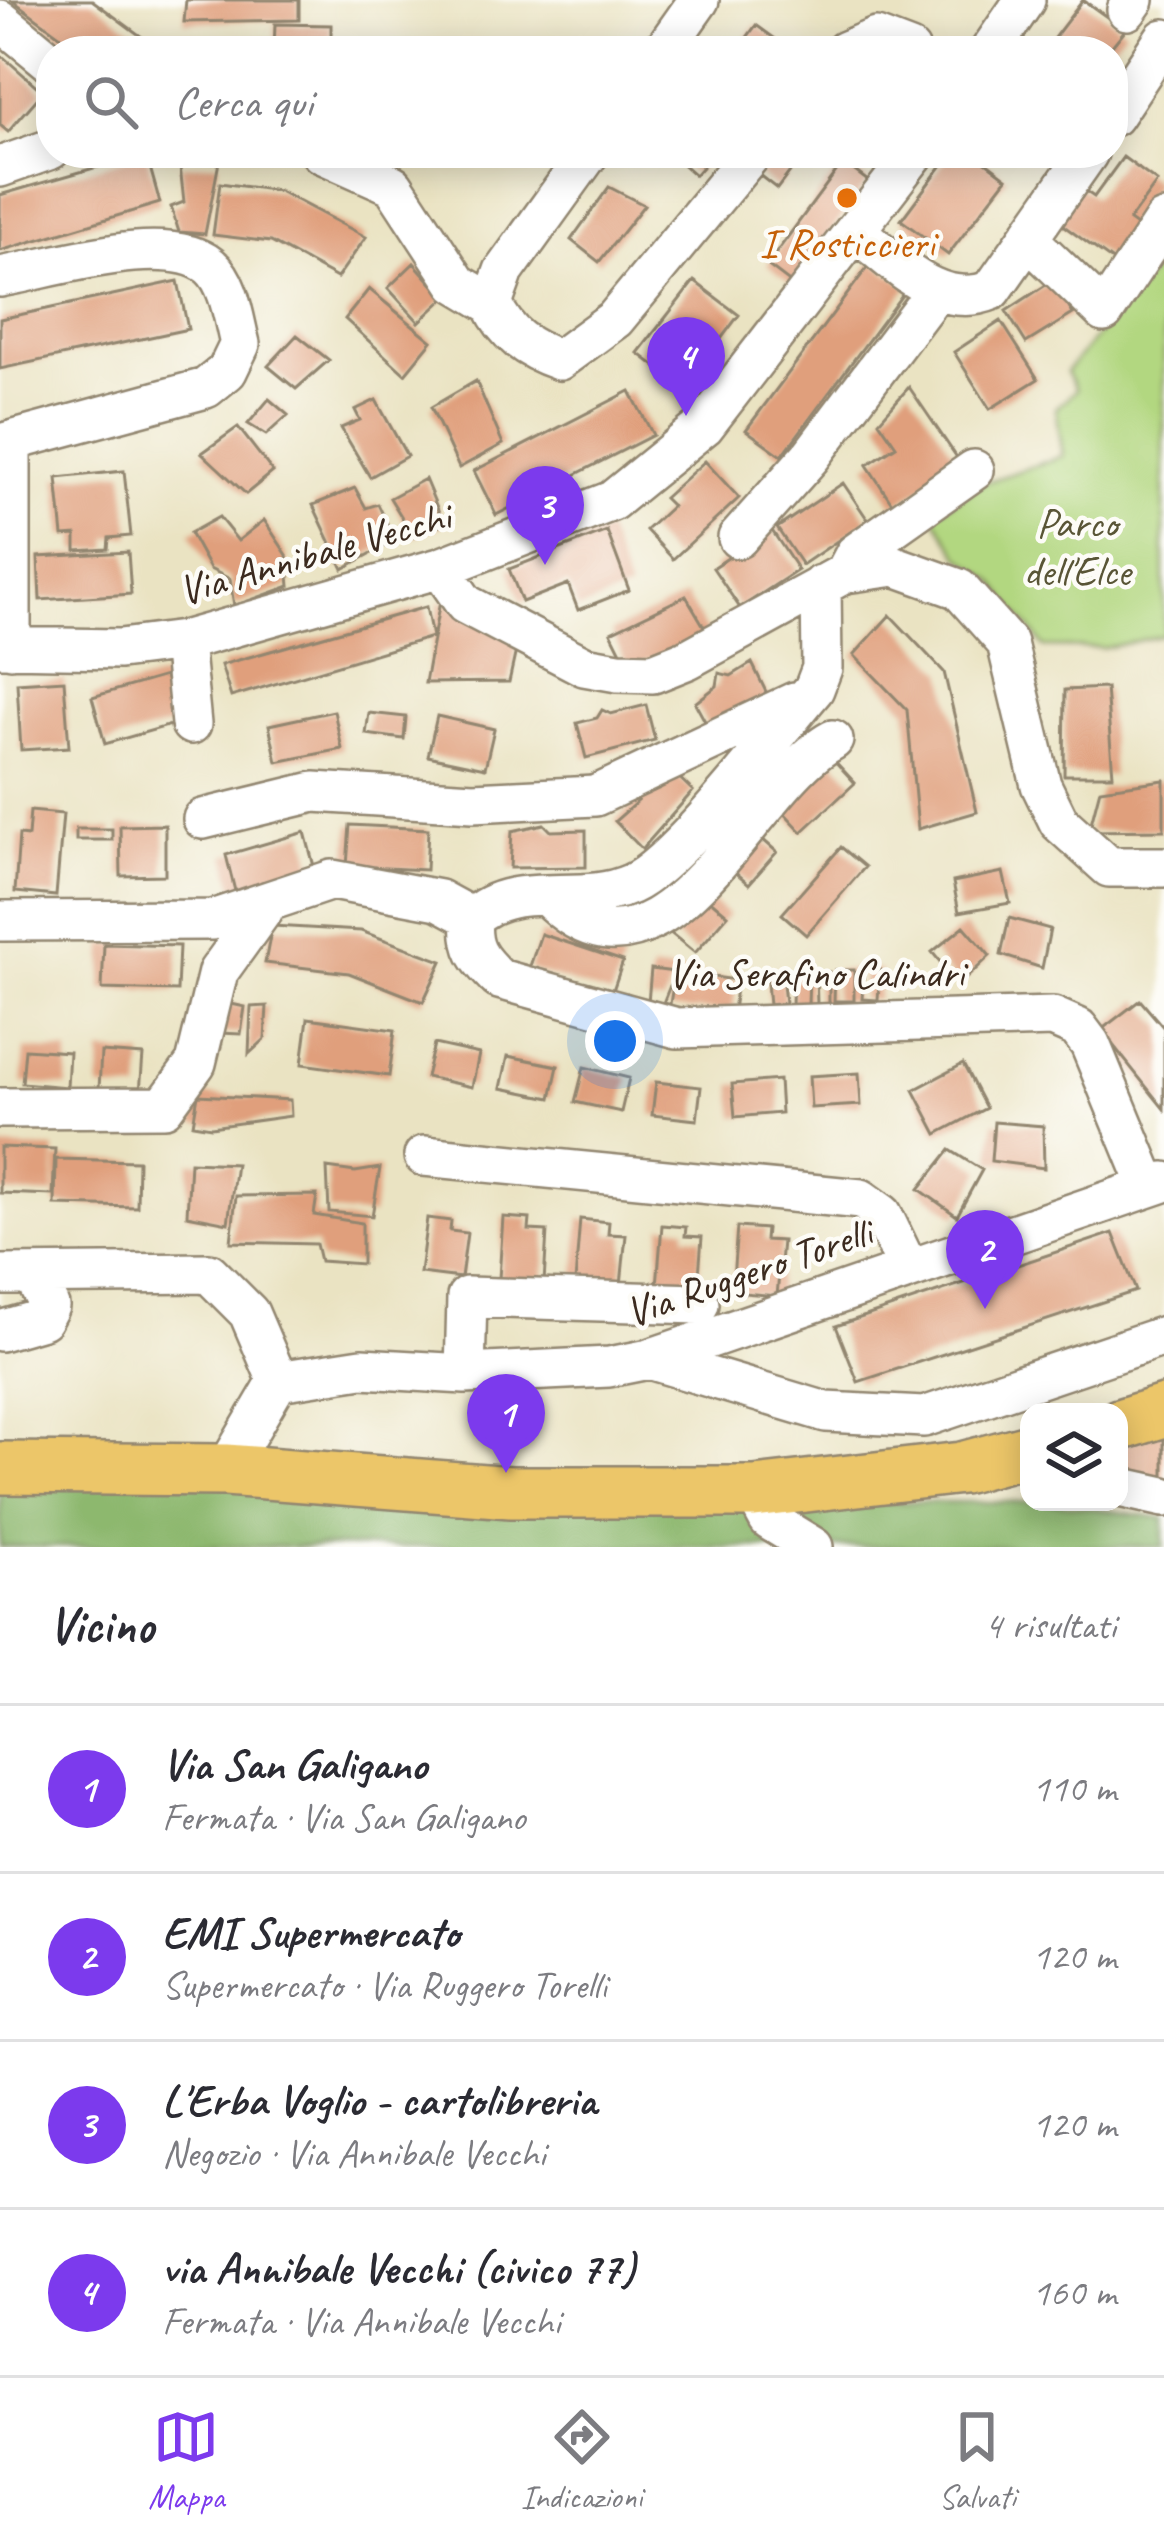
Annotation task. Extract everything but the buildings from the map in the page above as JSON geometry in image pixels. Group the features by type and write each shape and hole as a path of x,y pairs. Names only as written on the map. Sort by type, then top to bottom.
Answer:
{"main road":[{"path":"1128,1422 1164,1411"},
{"path":"0,1468 226,1469 511,1492 754,1492 962,1468 1020,1452"}],"street":[{"path":"674,36 699,0"},
{"path":"1000,36 1025,0"},
{"path":"0,20 36,50"},
{"path":"1128,93 1164,39"},
{"path":"0,167 36,154"},
{"path":"355,168 393,185 457,283 491,304 502,326 531,351 559,360 578,351 615,319 740,168"},
{"path":"491,304 504,271 578,168"},
{"name":"Via Annibale Vecchi","path":"6,648 120,649 182,641 440,568 612,501 664,464 704,426 904,168"},
{"path":"856,232 935,292 968,300 992,290 1078,168"},
{"path":"1030,241 1103,312 1164,221"},
{"path":"0,277 150,250 186,253 214,268 227,292 240,344 227,371 206,388 5,444 6,648"},
{"path":"738,538 811,456 935,292"},
{"path":"0,921 212,920 332,880 439,900 472,918 504,898 599,893 657,870 814,689 822,668 833,579 855,554 974,470"},
{"path":"440,568 465,604 584,666 653,673 833,579 895,566 923,573 959,589 985,612 1007,643 1041,785 1058,822 1109,867 1164,867"},
{"path":"182,641 190,724"},
{"path":"203,819 314,792 473,802 595,796 653,764 778,713 814,689"},
{"path":"547,896 568,918 598,930 612,931 674,908 707,878 796,765 833,740"},
{"path":"0,1108 164,1108 196,1063 218,972 268,902"},
{"name":"Via Serafino Calindri","path":"472,918 470,942 479,960 499,979 677,1028 1053,1017 1078,1028 1090,1044 1156,1184"},
{"path":"424,1156 861,1199 882,1214 908,1268"},
{"name":"Via Ruggero Torelli","path":"278,1381 362,1367 465,1374 609,1367 649,1359 1156,1184"},
{"path":"16,1275 209,1273 250,1313 278,1381 226,1469"},
{"path":"0,1331 42,1319 49,1306 16,1275"},
{"path":"465,1374 467,1297 700,1304"},
{"path":"649,1359 826,1412 924,1417 1164,1336"},
{"path":"1128,1489 1164,1497"},
{"path":"754,1492 769,1520 812,1547"}],"green space":[{"name":"Parco dell'Elce","path":"1164,258 1164,635 1105,648 1044,647 994,581 961,557 933,515 980,484 1063,456 1056,408 1076,390 1066,372"},
{"path":"0,1473 713,1502 1020,1502 1020,1511 1113,1511 1164,1518 1164,1547 0,1547"}],"place":[{"name":"I Rosticcieri","path":"847,198"},
{"name":"via Annibale Vecchi (civico 77)","path":"686,416"},
{"name":"L'Erba Voglio - cartolibreria","path":"545,565"},
{"name":"EMI Supermercato","path":"985,1309"},
{"name":"Via San Galigano","path":"506,1473"}]}
